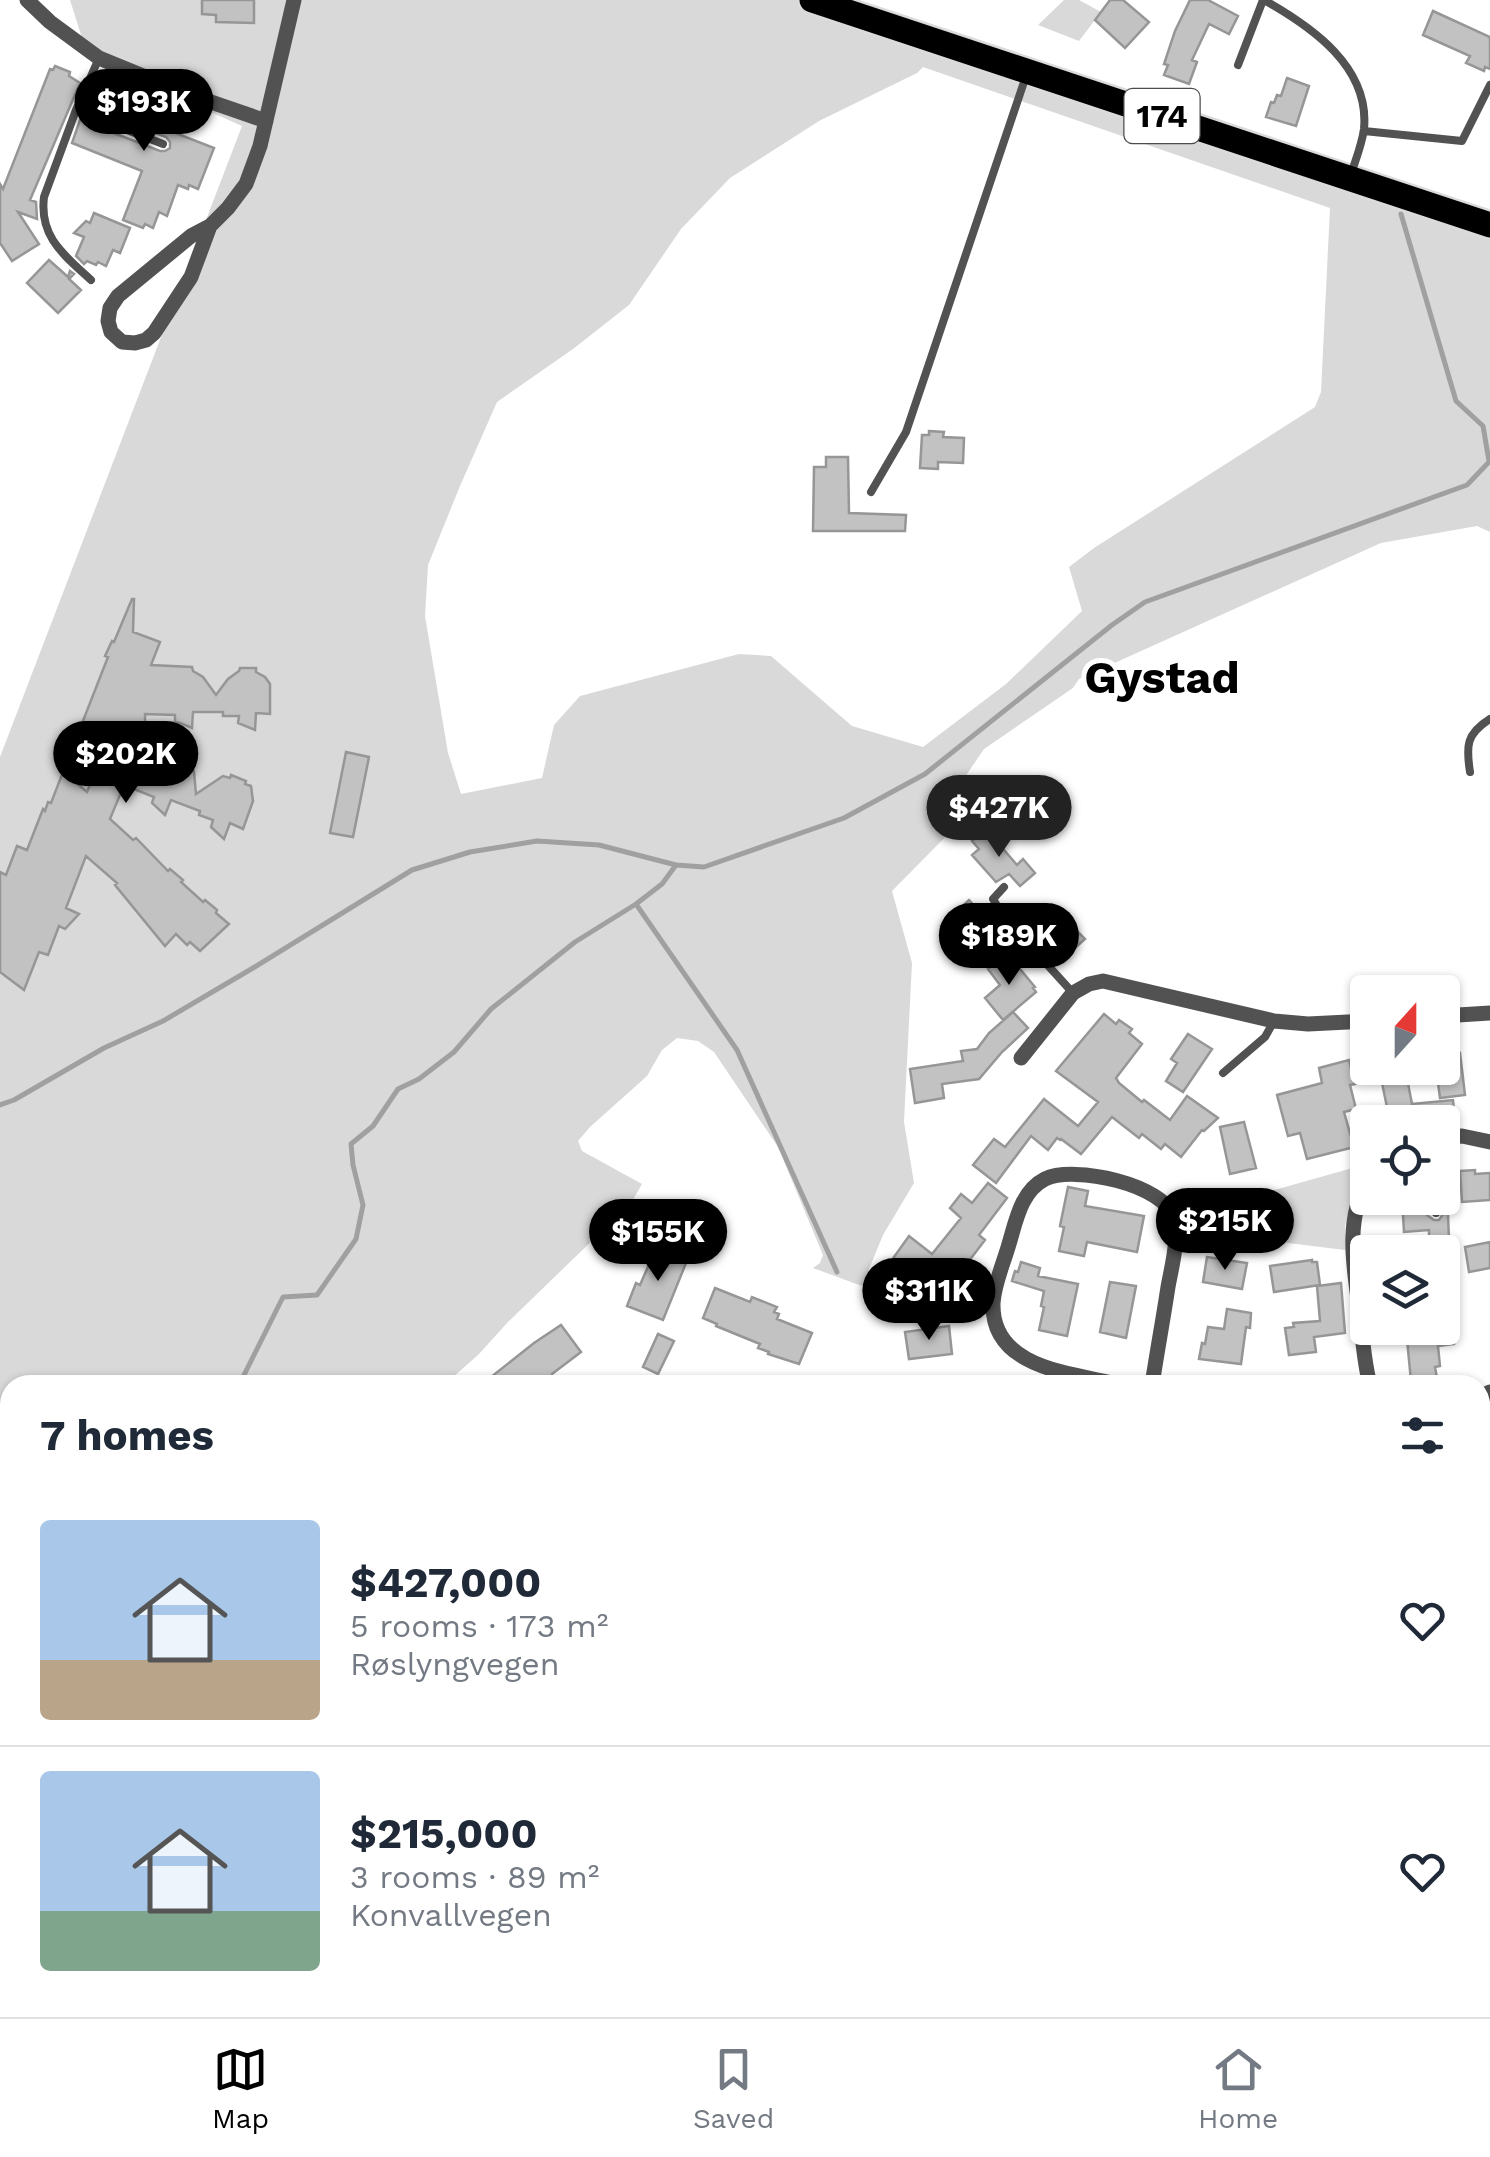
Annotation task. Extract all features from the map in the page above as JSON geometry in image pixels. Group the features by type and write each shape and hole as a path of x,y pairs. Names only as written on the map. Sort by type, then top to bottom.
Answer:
{"main road":[{"name":"174","path":"812,0 1490,225"}],"street":[{"path":"27,0 99,58 266,121"},
{"path":"210,226 190,277 154,332 135,344 122,342 111,332 108,321 118,296 191,236 210,226 246,184 254,168 294,0"},
{"path":"1022,1058 1073,993 1103,981 1274,1021 1350,1022"},
{"path":"1460,1014 1490,1012"},
{"path":"1460,1136 1490,1142"},
{"path":"1081,1375 1018,1355 1003,1342 994,1321 993,1300 1019,1210 1029,1191 1043,1180 1061,1174 1082,1174 1142,1188 1161,1200 1174,1215 1175,1244 1154,1375"},
{"path":"1354,1215 1352,1252 1369,1375"}],"lane":[{"path":"1238,65 1264,0 1308,28 1353,74 1362,98 1364,131 1350,178"},
{"path":"1287,12 1288,0"},
{"path":"90,280 53,242 43,220 44,197 99,58"},
{"path":"870,492 906,432 1028,71"},
{"path":"1364,131 1462,141 1490,85"},
{"path":"76,110 164,144"},
{"path":"1470,772 1468,743 1475,729 1490,719"},
{"path":"1004,886 993,899 1004,918 1073,993"},
{"path":"959,957 1004,918"},
{"path":"1223,1073 1265,1037 1274,1021"},
{"path":"961,1306 993,1300"}],"shaded area":[{"path":"70,0 861,0 855,10 1490,224 1490,532 1477,526 1381,543 1079,679 1073,688 984,749 954,793 987,813 964,818 892,891 912,963 904,1122 914,1183 883,1235 862,1286 813,1268 823,1255 778,1147 714,1052 698,1041 677,1038 662,1050 647,1076 578,1141 582,1151 642,1184 631,1203 455,1375 0,1375 0,757 242,126 88,57","holes":["923,67 1330,208 1321,392 1315,407 1069,567 1082,611 1006,684 923,747 852,726 771,656 739,654 580,696 554,725 542,778 461,794 448,753 425,616 428,565 497,402 629,305 681,229 730,178 819,121"]},
{"path":"1064,0 1079,0 1101,12 1079,41 1038,25"},
{"path":"1350,1169 1345,1250 1185,1230 1185,1215"}],"building":[{"path":"202,0 254,0 254,23 216,22 216,15 202,14"},
{"path":"1110,0 1123,0 1149,22 1125,48 1095,20"},
{"path":"1190,0 1208,0 1238,16 1229,34 1209,24 1192,60 1197,62 1189,84 1164,75 1168,65 1164,64"},
{"path":"1433,11 1490,37 1490,69 1485,67 1484,71 1466,63 1470,56 1423,35"},
{"path":"55,66 70,72 69,76 80,83 30,200 36,202 37,219 18,212 39,244 12,261 0,243 0,184 3,189 50,69"},
{"path":"1287,78 1309,86 1296,126 1266,117 1271,102 1281,96"},
{"path":"110,79 134,89 129,102 169,118 165,129 214,148 198,189 178,185 167,216 159,212 153,228 123,220 142,171 72,143 80,120 160,151 170,148 166,137 86,106 94,88 105,92"},
{"path":"94,213 130,228 120,253 113,250 106,266 87,261 84,264 76,256 84,237 74,233 86,221 90,223"},
{"path":"49,260 68,277 70,271 74,274 69,279 81,290 58,313 27,283"},
{"path":"929,431 944,432 943,437 964,438 963,463 938,462 938,469 920,468 922,435 929,435"},
{"path":"826,457 848,457 849,513 906,515 905,531 813,531 814,467 826,467"},
{"path":"132,599 133,632 160,642 151,665 192,667 216,695 240,668 256,668 270,684 270,714 256,713 255,730 238,723 239,716 223,716 223,712 193,712 192,728 175,721 175,715 145,714 145,745 187,758 194,772 196,794 223,776 231,775 251,786 253,801 243,829 230,823 224,839 211,827 213,820 199,815 200,811 171,800 165,815 152,803 154,797 124,785 110,819 229,924 200,951 176,934 165,946 117,883 86,856 66,908 79,914 65,929 59,926 48,955 39,952 24,990 0,972 0,872 6,875 17,846 27,850 63,772 87,792 100,760 72,749 108,657 105,656"},
{"path":"346,752 369,757 353,837 330,833"},
{"path":"986,829 1017,865 1023,859 1035,873 1020,886 1009,874 996,882 972,855 979,849 972,841"},
{"path":"969,900 988,921 957,949 941,926"},
{"path":"1053,907 1085,939 1066,956 1042,931 1049,925 1041,917"},
{"path":"1010,957 1036,992 1003,1020 985,998 1000,985 988,969"},
{"path":"1013,1012 1028,1028 979,1079 942,1084 944,1098 915,1103 910,1069 963,1061 961,1051 977,1049"},
{"path":"1104,1014 1116,1024 1119,1020 1132,1029 1129,1033 1142,1044 1116,1078 1119,1083 1170,1120 1187,1096 1218,1118 1202,1130 1181,1157 1165,1144 1161,1149 1142,1134 1139,1138 1112,1117 1081,1154 1057,1138 1048,1150 1031,1136 996,1183 973,1165 994,1139 1005,1147 1044,1099 1078,1126 1098,1102 1056,1071"},
{"path":"1188,1034 1212,1049 1183,1092 1166,1081 1177,1063 1171,1059"},
{"path":"1460,1053 1465,1095 1440,1098 1438,1085 1460,1085"},
{"path":"1349,1060 1355,1105 1344,1112 1350,1148 1307,1159 1300,1133 1288,1136 1277,1095 1322,1083 1319,1068"},
{"path":"1382,1085 1408,1085 1412,1104 1453,1100 1454,1105 1387,1105"},
{"path":"1244,1122 1256,1168 1230,1174 1220,1127"},
{"path":"1460,1171 1490,1173 1490,1200 1462,1202"},
{"path":"988,1183 1007,1198 979,1235 985,1240 962,1270 973,1279 964,1290 937,1269 918,1289 889,1264 909,1236 932,1254 961,1218 950,1208 961,1194 972,1203"},
{"path":"1068,1187 1088,1191 1085,1206 1144,1216 1137,1252 1087,1242 1084,1256 1059,1251"},
{"path":"1403,1215 1427,1215 1439,1220 1448,1215 1449,1235 1429,1235 1429,1230 1404,1232"},
{"path":"1490,1242 1490,1268 1469,1272 1465,1247"},
{"path":"657,1246 688,1258 663,1320 627,1306"},
{"path":"1207,1257 1247,1263 1242,1289 1203,1282"},
{"path":"1021,1262 1040,1268 1038,1276 1078,1284 1067,1336 1039,1330 1044,1291 1012,1281"},
{"path":"1317,1262 1320,1285 1274,1292 1270,1266"},
{"path":"1110,1282 1136,1286 1126,1338 1100,1332"},
{"path":"1341,1283 1345,1333 1314,1337 1316,1352 1289,1355 1285,1328 1294,1327 1293,1323 1320,1321 1317,1286"},
{"path":"715,1288 750,1302 752,1297 777,1307 777,1319 812,1333 799,1364 768,1354 758,1348 760,1344 703,1318"},
{"path":"1227,1309 1251,1313 1241,1364 1199,1359 1208,1327 1224,1329"},
{"path":"561,1325 581,1352 553,1375 494,1375"},
{"path":"949,1326 952,1354 909,1359 905,1332"},
{"path":"658,1334 674,1341 658,1374 643,1367"},
{"path":"1408,1345 1446,1345 1438,1346 1440,1366 1435,1367 1436,1375 1410,1375"}],"waterway":[{"path":"1401,214 1456,401 1483,426 1489,461"},
{"path":"0,1105 104,1048 163,1021 412,870 470,852 537,841 599,845 676,865 704,867 844,818 925,774 1145,602 1467,485 1489,462"},
{"path":"244,1375 283,1297 317,1295 356,1239 363,1205 351,1144 373,1126 398,1089 419,1079 454,1052 491,1009 575,942 662,884 676,865"},
{"path":"636,904 737,1050 837,1272"}],"district":[{"name":"Gystad","path":"1162,677"}]}
